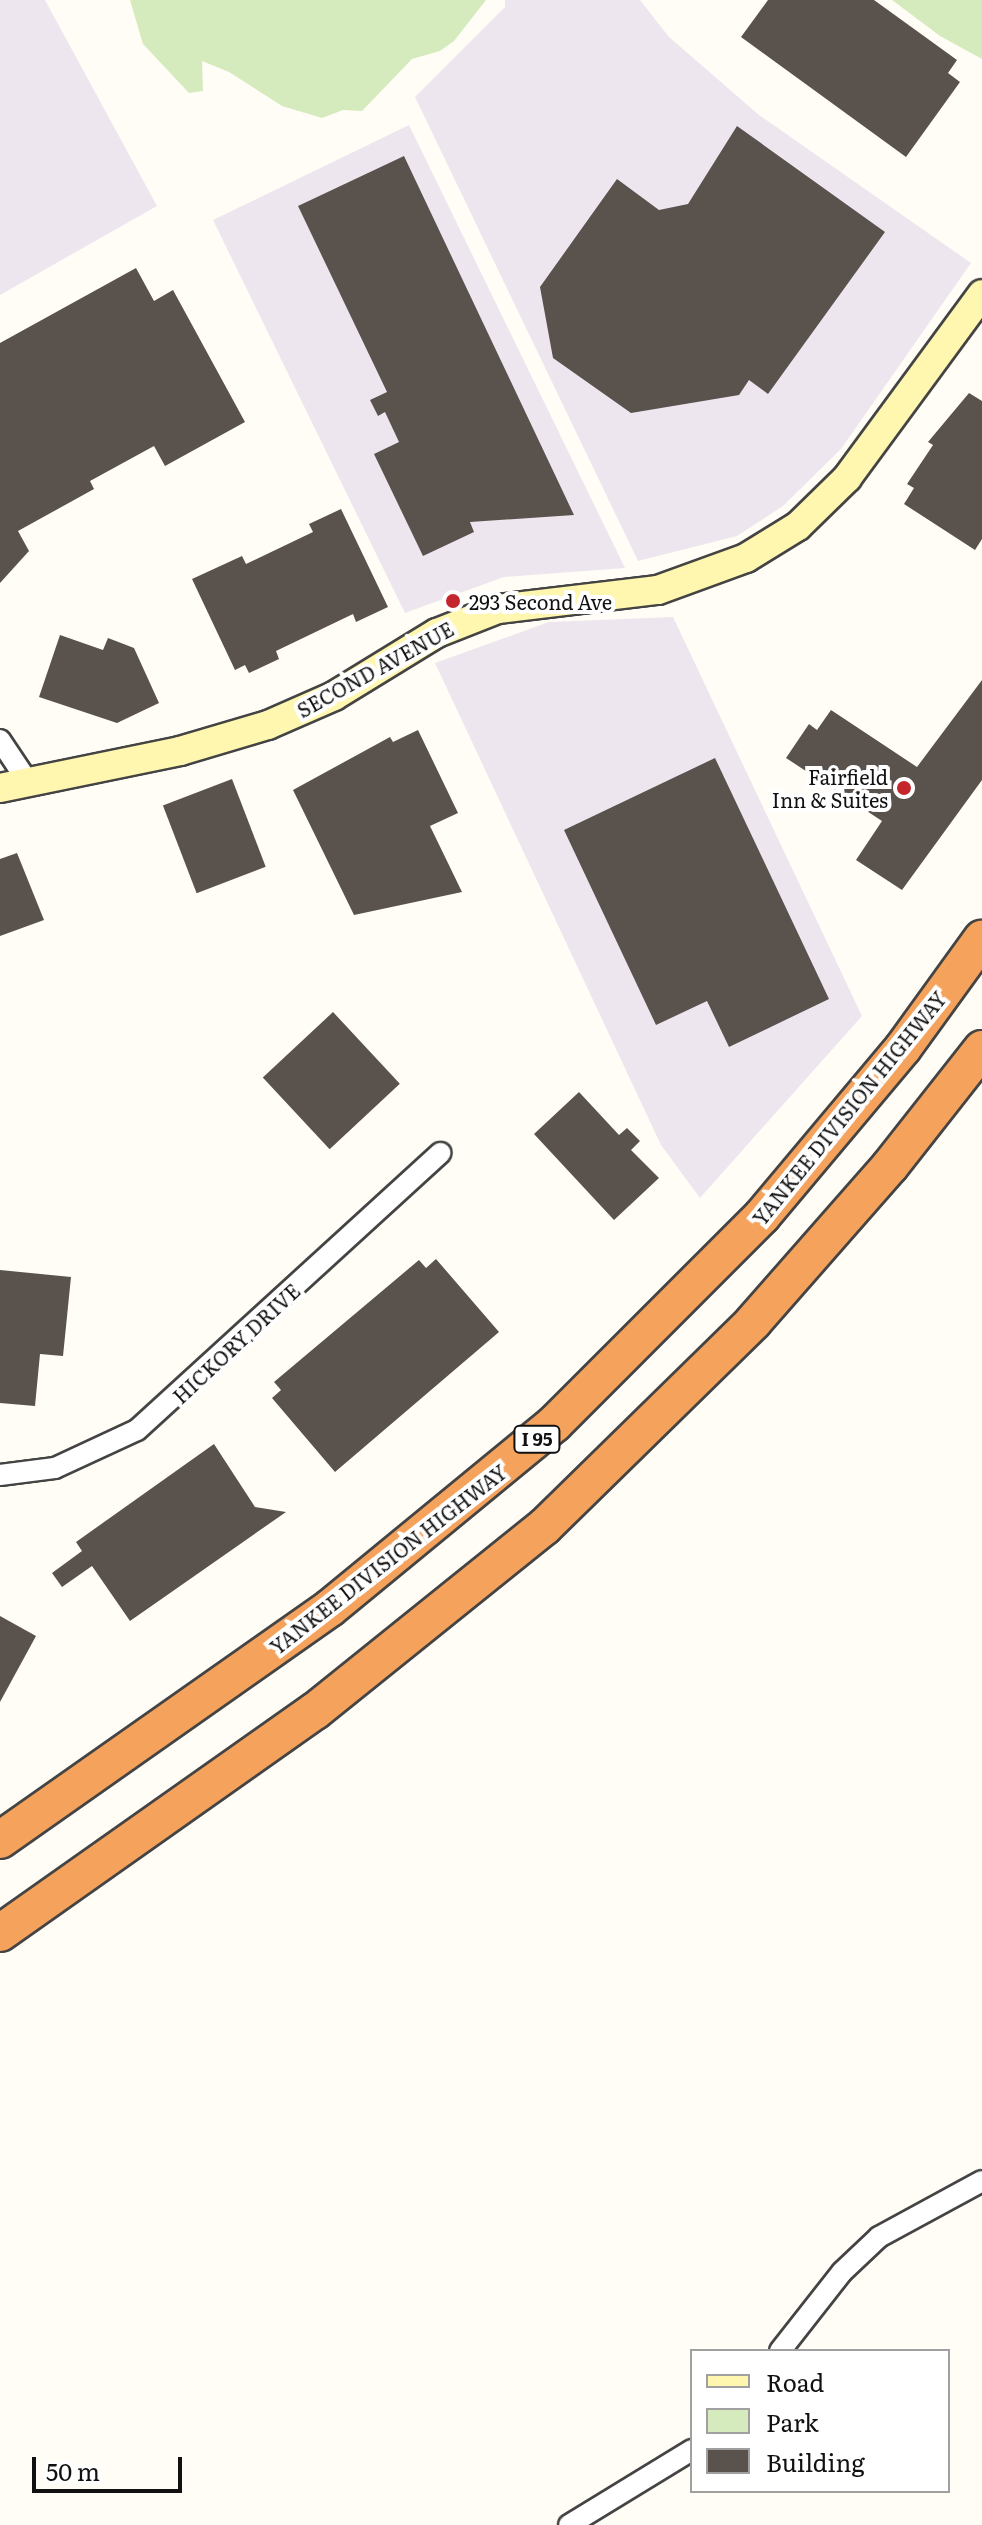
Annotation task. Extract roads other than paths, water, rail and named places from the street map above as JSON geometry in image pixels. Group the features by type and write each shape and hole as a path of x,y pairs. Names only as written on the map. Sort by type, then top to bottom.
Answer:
{"highway":[{"name":"YANKEE DIVISION HIGHWAY","path":"0,1840 330,1608 554,1424 762,1216 903,1048 982,939"},
{"path":"0,1933 315,1711 544,1527 753,1322 890,1166 982,1049"}],"street":[{"name":"SECOND AVENUE","path":"0,788 180,751 268,725 342,691 437,633 498,609 658,590 746,558 798,526 847,478 982,294"},
{"path":"0,740 28,782"},
{"name":"HICKORY DRIVE","path":"0,1475 71,1463 137,1430 440,1153"},
{"path":"782,2349 842,2272 879,2237 982,2181"},
{"path":"569,2525 690,2451"}],"place":[{"name":"293 Second Ave","path":"453,601"},
{"name":"Fairfield Inn & Suites","path":"904,788"}]}
